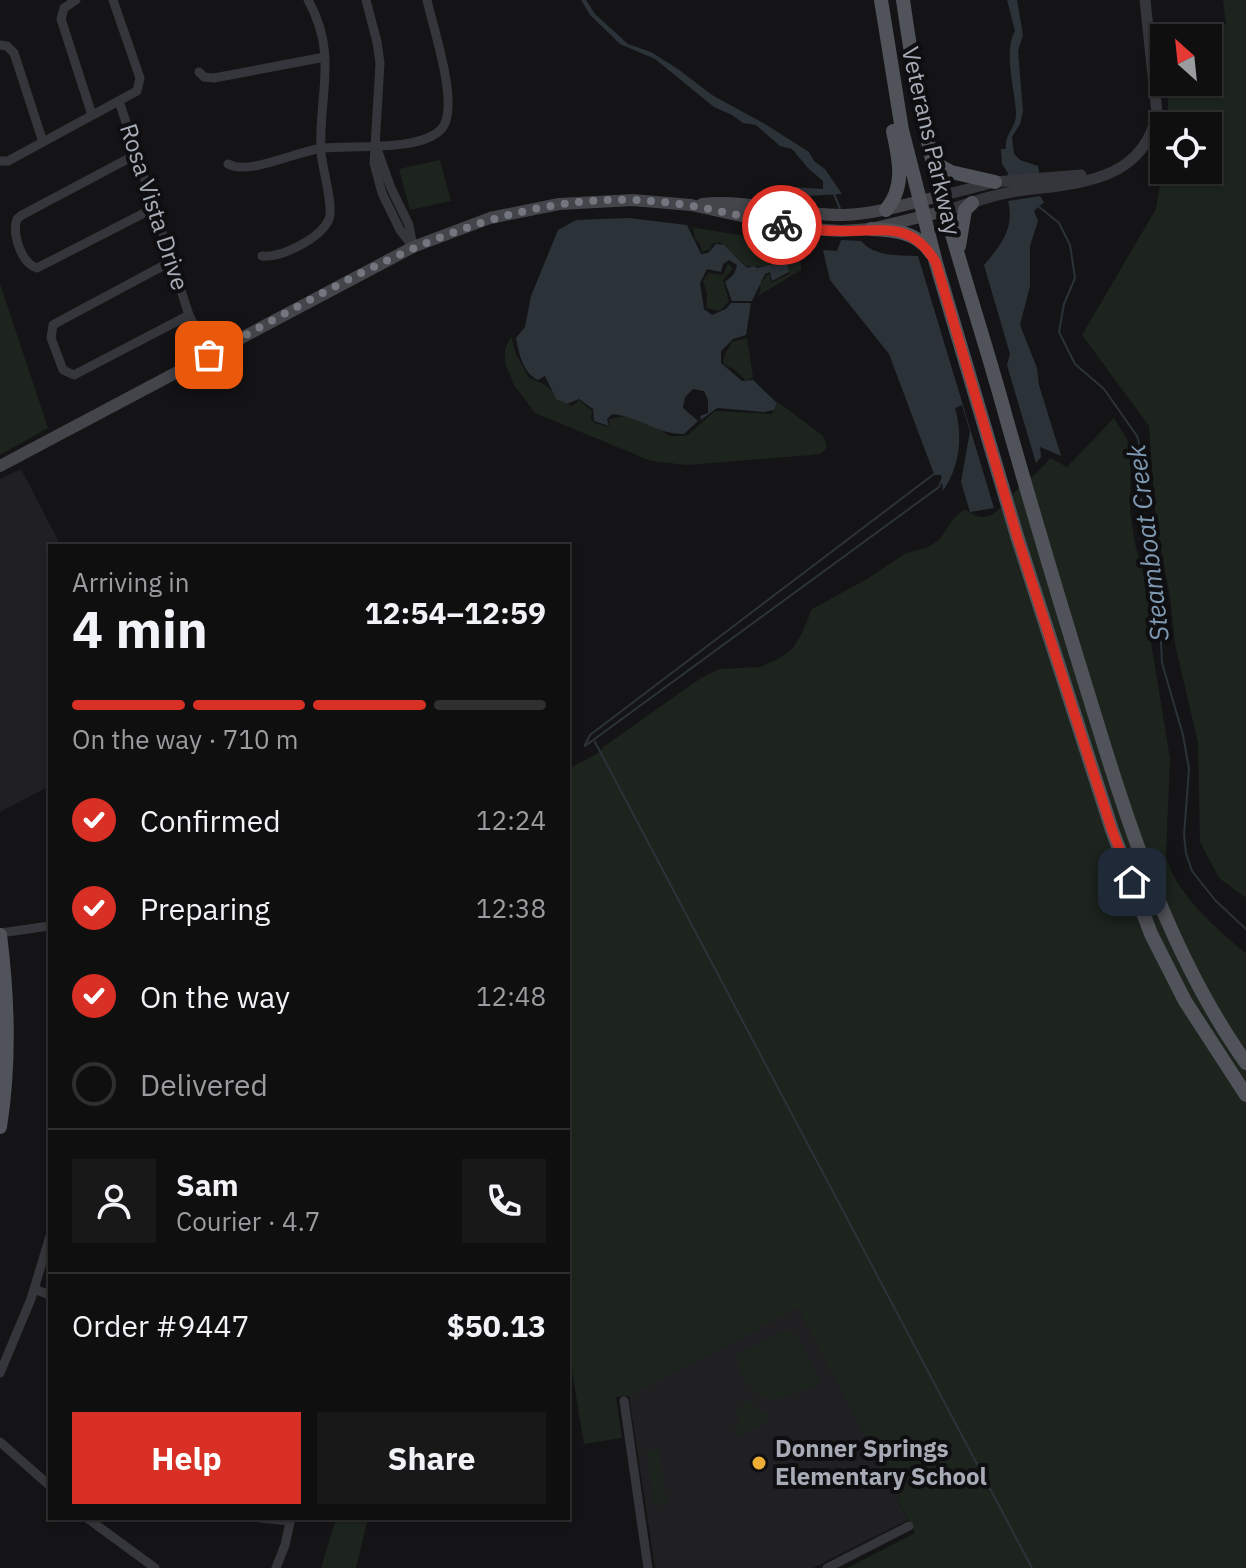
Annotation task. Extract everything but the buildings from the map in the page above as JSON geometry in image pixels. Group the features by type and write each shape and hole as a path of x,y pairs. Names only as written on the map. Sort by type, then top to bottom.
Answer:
{"main road":[{"path":"873,0 883,79 899,160 899,187 886,210"},
{"name":"Veterans Parkway","path":"881,0 902,130 936,263 1017,536 1112,830 1151,934 1185,1001 1246,1095"},
{"name":"Veterans Parkway","path":"903,0 910,50 945,211 1035,520 1130,824 1164,913 1202,991 1246,1063"},
{"path":"934,163 951,172 1000,181"},
{"path":"0,466 413,247 490,218 547,206 603,200 691,205 726,202 826,214 854,214 886,210 941,196"},
{"path":"959,254 965,210 972,203"},
{"path":"691,205 797,228 835,231 871,229 945,211"},
{"path":"871,229 891,230 921,241 936,263"},
{"path":"0,934 6,977 0,1127"}],"street":[{"path":"76,0 64,8 61,19 92,115"},
{"path":"0,161 8,161 139,87 140,78 113,0"},
{"path":"262,256 277,255 312,237 325,227 331,213 321,148 325,57 323,40 308,0"},
{"path":"366,0 380,63 373,156 382,193 400,230 413,247"},
{"path":"228,164 241,169 321,148 376,146 427,138 437,133 447,118 448,95 427,0"},
{"path":"945,211 1039,183 1106,174 1121,169 1142,151 1154,126 1156,93 1145,0"},
{"path":"0,45 7,46 14,53 43,142"},
{"path":"199,72 204,77 214,78 325,57"},
{"name":"Rosa Vista Drive","path":"119,101 189,315 209,355"},
{"path":"137,154 22,215 17,219 15,232 25,259 37,268 154,208"},
{"path":"941,196 1000,181 1039,183"},
{"path":"172,261 53,325 51,338 63,370 74,375 189,315"},
{"path":"0,934 48,926"},
{"path":"0,1373 34,1289 48,1243"},
{"path":"34,1289 48,1294"},
{"path":"624,1401 648,1568"},
{"path":"0,1442 48,1484"},
{"path":"90,1520 155,1568"},
{"path":"276,1568 290,1520"},
{"path":"827,1568 909,1526"}],"shaded area":[{"path":"581,0 586,0 595,14 628,44 651,52 712,95 809,152 842,194 776,194 778,186 823,189 823,181 792,149 780,146 756,125 743,123 714,107 655,59 620,44 590,15"},
{"path":"1007,0 1017,0 1023,35 1018,51 1023,111 1012,137 1014,154 1020,160 1038,166 1040,179 1005,184 1008,173 1002,164 1001,149 1006,149 1016,113 1010,60 1015,31"},
{"path":"1223,0 1246,0 1246,898 1219,878 1200,842 1198,743 1175,644 1170,597 1156,525 1149,426 1082,335 1156,209 1160,184 1222,184 1222,112 1168,112 1168,96 1222,96 1222,26 1226,24"},
{"path":"440,160 451,201 410,210 399,169"},
{"path":"1040,196 1044,202 1034,211 1038,221 1030,246 1030,286 1020,325 1037,368 1039,385 1061,456 1040,447 1041,457 1036,463 1007,365 1010,354 984,265 1008,228 1008,201"},
{"path":"629,218 687,225 701,254 708,253 716,244 724,245 747,268 776,263 778,252 787,256 789,272 772,281 770,272 765,274 752,301 732,301 725,282 734,274 737,265 729,260 723,264 721,272 707,269 700,283 704,309 712,315 726,309 731,303 751,303 746,335 733,339 721,351 721,363 742,381 753,380 777,403 774,410 717,408 701,420 700,416 708,413 708,400 704,391 693,389 685,397 683,408 698,421 684,434 666,432 622,415 612,414 607,419 609,426 594,421 593,409 579,399 567,404 556,399 545,376 538,380 525,368 516,338 525,327 531,296 558,230 576,220"},
{"path":"690,227 788,243 801,263 801,270 758,296 759,285 769,273 771,283 789,274 789,256 777,250 774,262 765,266 746,266 720,242 702,252"},
{"path":"841,240 861,241 873,250 887,254 918,256 994,508 970,512 961,482 970,431 962,405 955,408 959,429 956,461 943,491 941,474 934,474 889,354 830,280 823,250 837,251"},
{"path":"728,263 733,269 723,280 729,301 720,311 706,308 707,294 703,281 708,273 723,275"},
{"path":"0,284 48,428 0,455"},
{"path":"511,336 516,354 529,378 547,386 565,404 572,406 579,400 592,411 594,423 610,427 609,419 626,416 669,436 682,436 688,435 715,411 772,414 778,402 823,436 827,447 822,453 812,455 687,465 651,461 535,413 514,385 505,363 505,350"},
{"path":"747,338 753,377 746,381 734,369 724,365 724,361 732,342"},
{"path":"1114,418 1129,443 1131,455 1130,511 1148,591 1150,636 1170,759 1166,855 1177,882 1187,896 1210,922 1246,953 1246,1568 847,1568 915,1533 798,1308 630,1396 616,1397 622,1438 584,1444 570,1359 570,768 600,752 701,678 719,669 760,667 780,658 793,648 812,609 906,553 926,548 939,540 954,518 965,509 983,517 990,515 1050,458 1067,467"},
{"path":"21,469 60,544 48,544 48,787 0,812 0,479"},
{"name":"Donner Springs Elementary School","path":"798,1307 908,1520 813,1568 655,1568 629,1396"},
{"path":"787,1330 797,1335 820,1382 779,1398 758,1395 742,1374 736,1356"},
{"path":"750,1400 757,1411 769,1413 769,1421 739,1437 733,1426 741,1421 735,1410"},
{"path":"659,1449 667,1504 655,1506 646,1451"},
{"path":"335,1520 368,1520 356,1568 321,1568"}],"waterway":[{"path":"834,194 841,211"},
{"name":"Steamboat Creek","path":"1038,206 1059,223 1070,245 1075,278 1064,304 1059,332 1075,364 1104,389 1137,436 1142,453 1141,519 1158,584 1162,663 1183,735 1189,769 1184,835 1186,853 1192,871 1215,900 1246,929"},
{"path":"585,745 590,735 934,474 941,474"},
{"path":"585,746 939,487 943,477"},
{"path":"595,742 1032,1568"}],"way so far":[{"path":"209,355 413,247 463,227 520,211 575,202 633,200 691,205 782,225"}],"place":[{"name":"Donner Springs Elementary School","path":"759,1463"}],"route":[{"path":"782,225 825,231 891,230 921,241 936,263 1017,536 1112,830 1132,882"}]}
